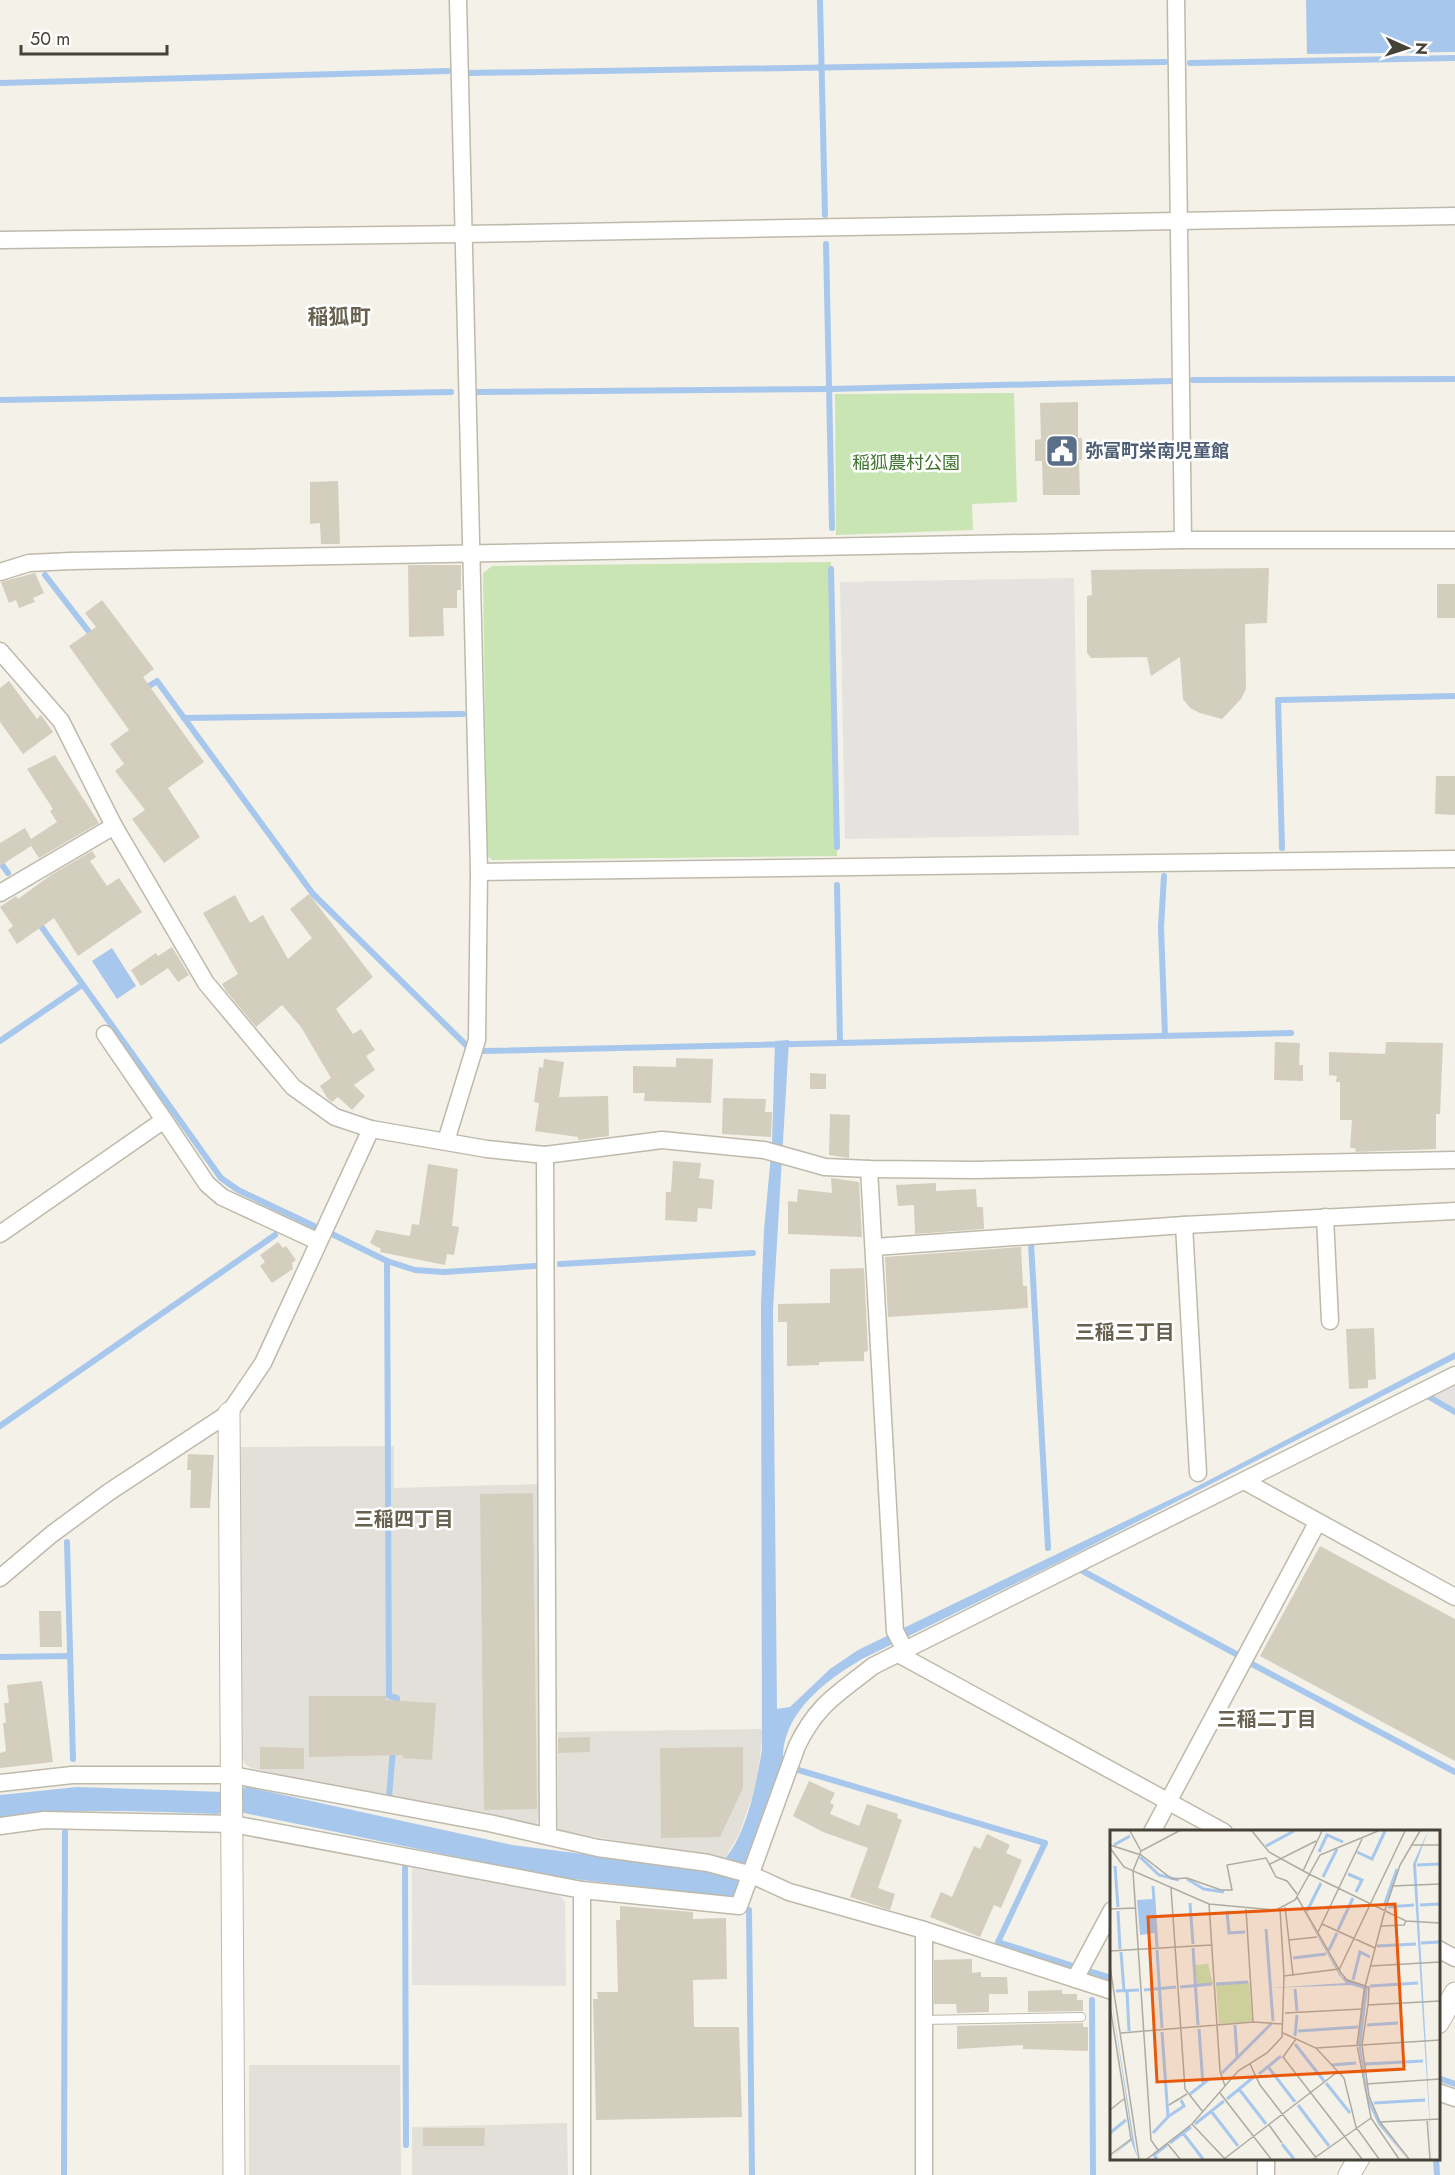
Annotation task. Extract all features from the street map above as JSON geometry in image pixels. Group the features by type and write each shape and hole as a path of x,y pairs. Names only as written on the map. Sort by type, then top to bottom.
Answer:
{"street":[{"path":"446,1141 477,1040 479,872 458,0"},
{"path":"1176,0 1184,540"},
{"path":"0,240 1455,216"},
{"path":"0,572 29,563 50,562 1184,540 1455,540"},
{"path":"0,651 61,721 114,826 206,983 293,1088 335,1117 371,1129 545,1155 662,1140 764,1150 825,1167 869,1169 988,1170 1455,1160"},
{"path":"0,893 114,826"},
{"path":"479,872 1455,859"},
{"path":"105,1034 207,1184 222,1197 317,1241"},
{"path":"0,1234 164,1120"},
{"path":"0,1578 52,1534 99,1499 230,1413 263,1363 317,1241 371,1129"},
{"path":"545,1155 548,1836"},
{"path":"869,1169 895,1631 903,1653 1220,1830"},
{"path":"874,1247 1184,1225 1455,1211"},
{"path":"1325,1217 1330,1321"},
{"path":"1184,1225 1198,1473"},
{"path":"0,1826 44,1820 233,1822 582,1890 739,1906 797,1746 809,1720 821,1707 873,1666 1455,1375"},
{"path":"230,1413 234,2175"},
{"path":"1244,1481 1455,1597"},
{"path":"1153,1830 1317,1523"},
{"path":"0,1783 72,1775 232,1781 548,1836 598,1848 708,1863 752,1875 789,1892 924,1930 1110,1990"},
{"path":"582,1890 582,2175"},
{"path":"1076,1979 1110,1914"},
{"path":"924,1930 922,2020 924,2175"},
{"path":"1440,1950 1455,1958"},
{"path":"1440,2019 1455,1993"},
{"path":"1440,2093 1455,2098"},
{"path":"1349,2175 1358,2160"}],"lane":[{"path":"922,2020 1081,2017"}],"shaded area":[{"path":"1074,578 1079,835 845,839 840,582"},
{"path":"1455,1380 1455,1409 1426,1393"},
{"path":"394,1446 394,1488 542,1484 539,1817 535,1828 384,1800 252,1768 246,1765 242,1758 238,1447"},
{"path":"763,1729 757,1783 739,1834 724,1860 558,1830 558,1732"},
{"path":"412,1868 557,1893 565,1901 566,1986 412,1985"},
{"path":"249,2065 400,2065 401,2175 249,2175"},
{"path":"567,2123 568,2175 412,2175 412,2127"}],"green space":[{"name":"稲狐農村公園","path":"1014,393 1017,502 972,504 973,530 836,535 835,394"},
{"path":"831,562 837,856 492,860 487,855 483,573 492,566"}],"water":[{"path":"1306,0 1455,0 1455,52 1307,54"},
{"path":"112,948 136,986 117,999 92,961"},
{"path":"789,1040 773,1310 777,1709 790,1707 830,1669 858,1650 1192,1489 1455,1352 1455,1359 1065,1559 862,1659 837,1675 804,1705 788,1731 777,1792 736,1898 548,1876 225,1809 218,1814 81,1811 0,1818 0,1795 77,1787 223,1792 247,1787 512,1845 709,1870 723,1861 732,1849 745,1822 754,1792 762,1749 761,1305 764,1230 772,1144 775,1041"}],"building":[{"path":"1078,402 1078,438 1082,438 1082,460 1079,460 1080,495 1043,495 1042,461 1035,461 1035,440 1041,439 1040,403"},
{"path":"338,481 340,544 321,544 320,523 310,524 310,482"},
{"path":"408,565 461,565 461,590 457,590 457,608 443,608 444,636 409,637"},
{"path":"1269,568 1267,623 1245,624 1246,689 1241,699 1222,719 1190,708 1183,699 1180,657 1151,676 1147,657 1091,658 1087,653 1087,596 1092,595 1091,570"},
{"path":"35,573 44,593 33,598 35,602 19,608 16,600 9,603 1,582"},
{"path":"1437,584 1455,584 1455,618 1437,618"},
{"path":"102,600 154,669 143,677 204,762 168,788 200,837 164,863 132,819 145,810 115,771 124,764 110,744 129,730 69,646 96,627 85,613"},
{"path":"9,681 37,719 41,715 53,732 23,754 0,722 0,688"},
{"path":"55,755 99,823 39,858 31,846 0,866 0,843 25,828 31,839 57,822 50,811 53,809 27,769"},
{"path":"1436,776 1455,776 1455,815 1435,814"},
{"path":"92,851 96,857 90,861 107,886 119,878 142,912 78,956 54,918 17,944 8,930 13,926 0,907 16,896 18,899 51,875"},
{"path":"309,894 373,977 336,1009 353,1034 361,1029 375,1050 366,1056 375,1070 354,1085 365,1096 352,1110 338,1097 332,1102 328,1099 320,1086 331,1078 301,1027 282,1005 256,1027 226,991 222,984 238,974 203,913 235,895 250,923 263,915 288,959 312,938 290,909"},
{"path":"172,947 189,975 178,982 168,968 141,986 131,970 156,953 158,956"},
{"path":"1275,1042 1300,1043 1299,1065 1303,1065 1303,1081 1274,1080"},
{"path":"1386,1042 1443,1043 1440,1114 1436,1114 1436,1149 1356,1152 1355,1148 1350,1148 1352,1120 1340,1120 1340,1082 1336,1082 1337,1076 1329,1075 1329,1052 1385,1054"},
{"path":"676,1058 713,1059 711,1103 644,1101 645,1093 633,1093 633,1066 676,1067"},
{"path":"544,1059 564,1062 559,1097 608,1096 609,1136 578,1140 578,1137 535,1131 539,1103 534,1102 539,1067 543,1068"},
{"path":"810,1073 826,1074 826,1089 810,1089"},
{"path":"723,1098 766,1099 765,1112 772,1112 771,1137 722,1134"},
{"path":"830,1114 850,1115 849,1158 829,1155"},
{"path":"673,1161 701,1163 699,1178 714,1180 712,1209 698,1208 697,1222 665,1220 666,1192 671,1192"},
{"path":"428,1164 458,1169 452,1226 459,1227 454,1255 447,1254 445,1265 380,1252 381,1249 370,1243 376,1230 410,1236 412,1224 419,1225"},
{"path":"831,1178 859,1182 862,1237 788,1234 788,1201 797,1202 798,1189 832,1193"},
{"path":"936,1183 936,1191 976,1189 977,1207 983,1207 984,1229 915,1234 914,1205 898,1206 896,1185"},
{"path":"278,1242 283,1248 286,1246 296,1260 292,1263 293,1269 272,1283 260,1266 265,1262 260,1255"},
{"path":"1021,1247 1023,1286 1027,1286 1028,1308 888,1317 885,1257"},
{"path":"864,1268 868,1351 864,1352 864,1361 819,1362 819,1365 787,1366 787,1322 778,1322 778,1304 830,1303 830,1269"},
{"path":"1374,1328 1376,1379 1368,1380 1368,1388 1349,1389 1346,1329"},
{"path":"188,1454 214,1455 210,1508 190,1508 191,1470 187,1470"},
{"path":"533,1493 537,1809 484,1810 480,1494"},
{"path":"1320,1546 1455,1619 1455,1761 1260,1656"},
{"path":"39,1611 61,1611 62,1647 40,1647"},
{"path":"42,1681 53,1762 0,1768 0,1753 6,1751 3,1723 6,1723 4,1703 9,1703 7,1685"},
{"path":"309,1696 386,1696 386,1700 436,1703 432,1760 403,1758 403,1755 309,1757"},
{"path":"590,1737 590,1752 558,1753 558,1738"},
{"path":"260,1747 304,1748 304,1769 260,1769"},
{"path":"743,1747 743,1788 720,1837 661,1838 660,1748"},
{"path":"809,1781 835,1793 830,1803 834,1805 830,1814 859,1826 867,1804 898,1814 897,1818 902,1820 878,1888 895,1894 890,1910 850,1897 868,1848 823,1832 793,1816"},
{"path":"987,1834 1010,1845 1006,1853 1022,1860 1001,1908 994,1905 980,1937 930,1917 941,1892 952,1897 974,1846 980,1849"},
{"path":"620,1906 693,1912 693,1919 726,1918 727,1979 693,1980 694,2027 739,2027 742,2117 596,2120 593,1999 598,1999 597,1992 618,1992 616,1920 620,1920"},
{"path":"972,1959 972,1973 981,1972 981,1977 1007,1977 1008,1994 989,1994 989,2012 957,2013 956,2004 934,2004 934,1960"},
{"path":"1062,1990 1062,1994 1077,1994 1077,2000 1083,2000 1083,2011 1028,2012 1028,1991"},
{"path":"1083,2023 1083,2027 1088,2027 1088,2051 1023,2049 1023,2045 957,2049 957,2026"},
{"path":"423,2128 485,2128 484,2146 423,2146"}],"waterway":[{"path":"820,0 825,215"},
{"path":"1190,63 1455,58"},
{"path":"470,73 1165,62"},
{"path":"0,83 448,71"},
{"path":"826,244 832,528"},
{"path":"1193,380 1455,379"},
{"path":"478,392 829,389 1173,381"},
{"path":"0,400 451,392"},
{"path":"831,569 837,847"},
{"path":"45,575 93,637"},
{"path":"143,690 157,681 313,894 467,1046"},
{"path":"1282,848 1278,700 1455,696"},
{"path":"184,718 463,714"},
{"path":"0,862 8,873"},
{"path":"1164,876 1161,927 1165,1036"},
{"path":"837,885 840,1042"},
{"path":"38,922 221,1178 238,1190 314,1226"},
{"path":"0,1041 82,985"},
{"path":"483,1051 1291,1033"},
{"path":"330,1233 387,1261 415,1270 444,1272 535,1266"},
{"path":"0,1426 275,1235"},
{"path":"1031,1243 1048,1548"},
{"path":"560,1264 753,1253"},
{"path":"387,1261 389,1696 397,1698 396,1707"},
{"path":"1424,1394 1455,1412"},
{"path":"67,1542 73,1759"},
{"path":"1079,1569 1236,1654"},
{"path":"0,1657 70,1656"},
{"path":"1252,1664 1455,1772"},
{"path":"389,1797 393,1750"},
{"path":"795,1769 1045,1843 998,1942 1073,1966"},
{"path":"64,2175 65,1832"},
{"path":"405,1868 406,2145"},
{"path":"749,1910 752,2175"},
{"path":"1089,1971 1110,1977"},
{"path":"1092,2000 1093,2175"},
{"path":"1441,2079 1455,2084"},
{"path":"1436,2160 1437,2175"}],"place":[{"name":"弥富町栄南児童館","path":"1062,451"}],"district":[{"name":"稲狐町","path":"339,317"},
{"name":"三稲三丁目","path":"1125,1332"},
{"name":"三稲四丁目","path":"404,1519"},
{"name":"三稲二丁目","path":"1267,1719"}]}
